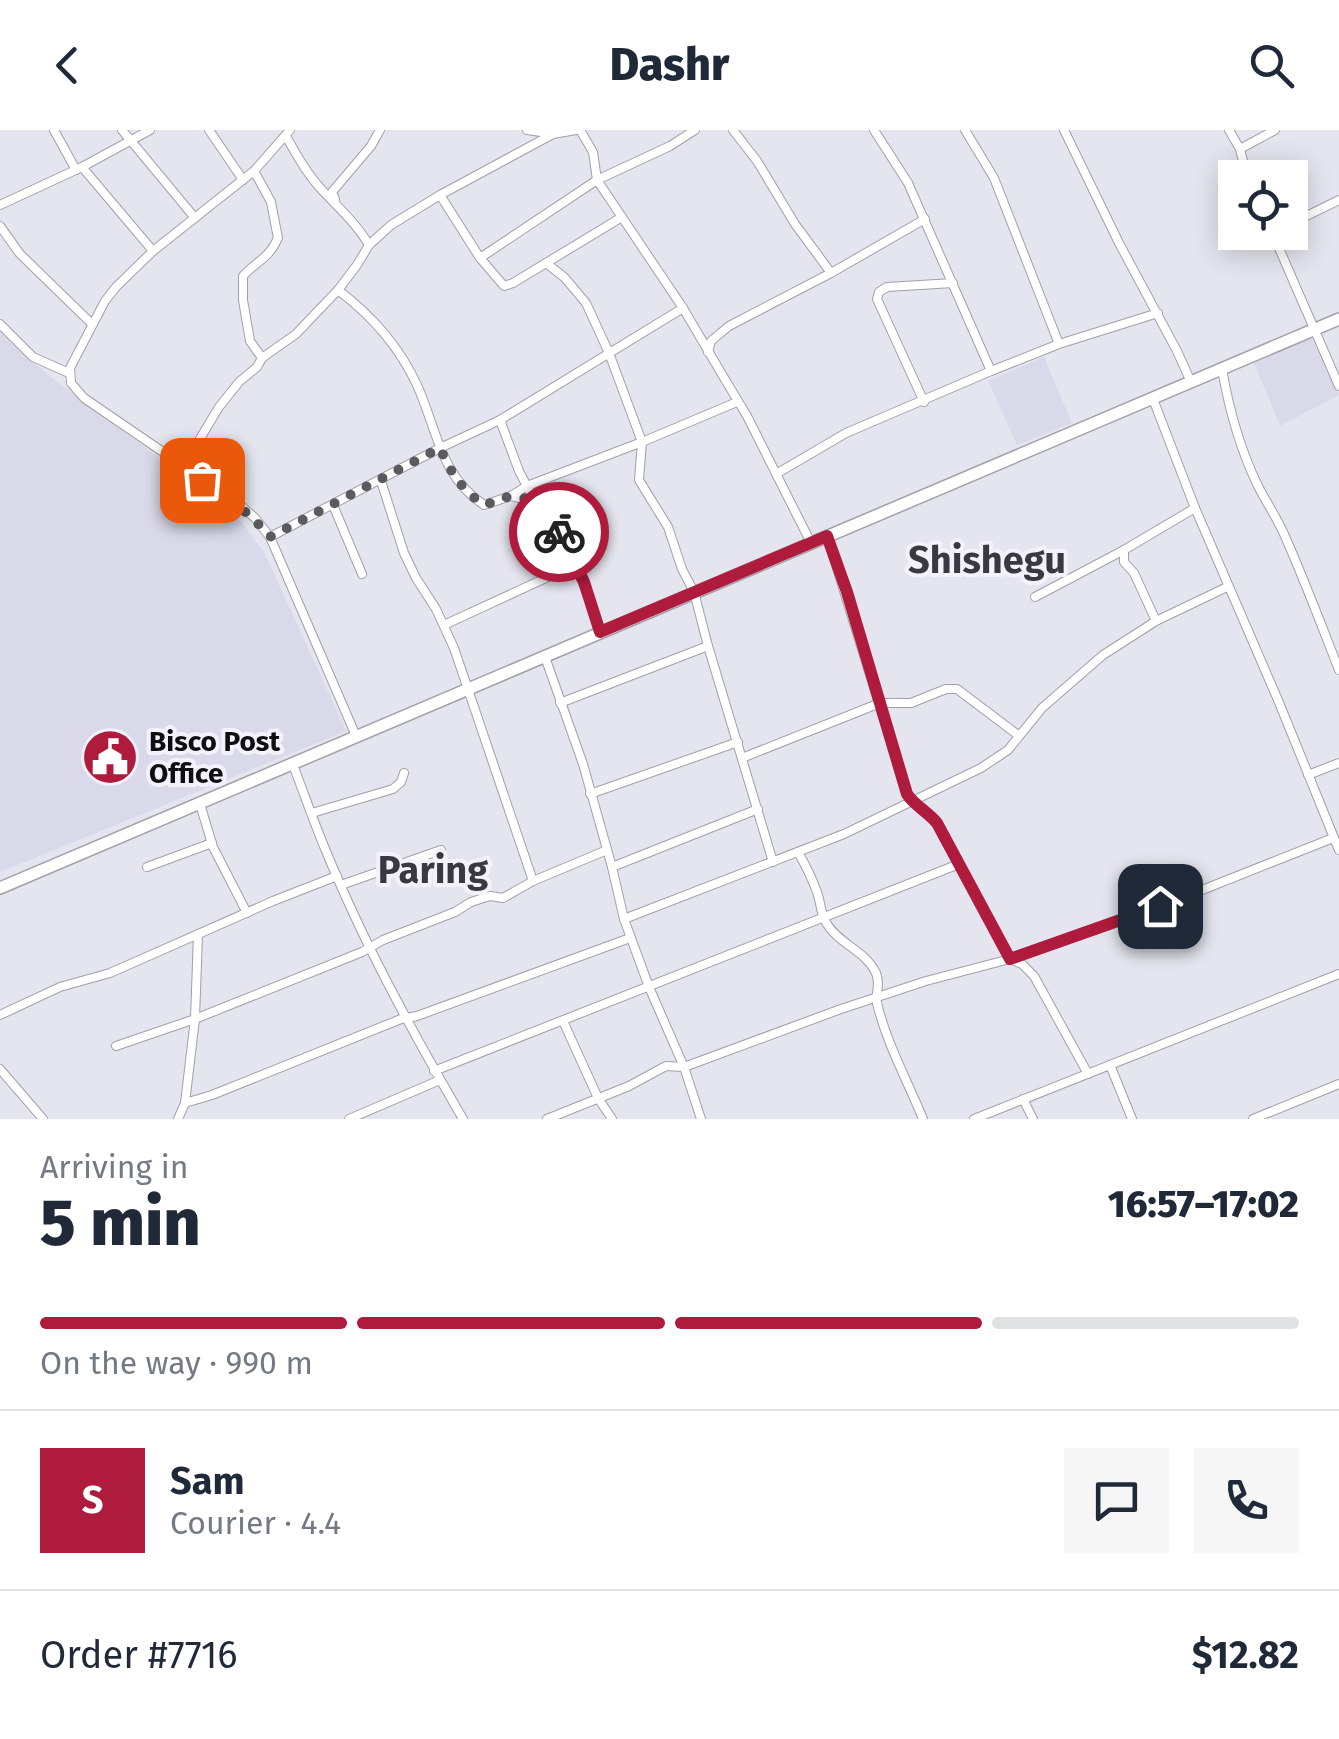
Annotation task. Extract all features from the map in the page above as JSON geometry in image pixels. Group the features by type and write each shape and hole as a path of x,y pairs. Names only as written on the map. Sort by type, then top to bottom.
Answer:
{"main road":[{"path":"0,888 1339,319"}],"street":[{"path":"54,130 79,168 153,251"},
{"path":"122,130 195,218"},
{"path":"0,205 150,130"},
{"path":"209,130 242,180"},
{"path":"332,192 380,130"},
{"path":"527,130 552,134 578,130 592,152 597,180 683,308 738,402 810,543"},
{"path":"480,258 597,180 695,130"},
{"path":"732,130 832,274"},
{"path":"874,130 908,183 991,372"},
{"path":"965,130 994,178 1059,344"},
{"path":"1064,130 1191,382"},
{"path":"1229,130 1243,160"},
{"path":"1240,149 1275,130"},
{"path":"356,736 270,537 255,518 84,398 72,386 68,373 116,287 153,251 254,170 288,133 321,189 369,245"},
{"path":"183,467 230,392 262,358 296,334 338,290 369,245 391,225 552,134"},
{"path":"254,170 271,202 278,238 264,261 243,276 250,341 262,358"},
{"path":"321,189 332,192"},
{"path":"332,192 337,204"},
{"path":"440,195 480,258 504,286 622,217"},
{"path":"1308,215 1339,200"},
{"path":"708,352 711,341 730,326 832,274 925,219"},
{"path":"0,226 20,254 92,324"},
{"path":"1282,250 1339,386"},
{"path":"546,263 586,303 610,353 642,442 639,480 668,527 694,592 773,862"},
{"path":"924,402 877,299 887,287 954,283"},
{"path":"338,290 380,327 402,356 418,386 452,474 484,505 738,402"},
{"path":"270,537 500,420 683,308"},
{"path":"776,474 846,433 991,372 1059,344 1158,314"},
{"path":"0,324 34,357 68,373"},
{"path":"1222,368 1229,407 1244,449 1304,577 1339,670"},
{"path":"1153,399 1339,850"},
{"path":"500,420 527,486 538,507 553,522 584,582 600,632"},
{"path":"381,481 404,553 444,625 533,881"},
{"path":"511,496 538,507"},
{"path":"333,504 362,574"},
{"path":"1035,597 1195,508"},
{"path":"827,536 911,800 937,823 1010,959 1034,976 1088,1074"},
{"path":"1124,550 1124,562 1134,573 1156,621"},
{"path":"444,625 574,565"},
{"path":"624,920 844,834 981,768 1008,750 1042,708 1103,655 1156,621 1228,586"},
{"path":"560,702 708,646"},
{"path":"545,657 582,764 630,938 684,1067 701,1119"},
{"path":"742,758 880,703 912,703 946,689 956,689 1018,735"},
{"path":"590,794 738,742"},
{"path":"1308,775 1339,762"},
{"path":"293,764 370,947 463,1119"},
{"path":"312,813 393,789 404,774"},
{"path":"200,804 212,843 247,912"},
{"path":"612,866 758,809"},
{"path":"547,1119 629,1086 666,1066 684,1067 876,998 1010,959 1198,892 1334,838"},
{"path":"147,868 212,843"},
{"path":"0,1015 60,987 99,978 247,912 441,850"},
{"path":"116,1046 195,1020 472,902 490,896 503,898 607,850"},
{"path":"798,852 824,918 837,937 868,960 880,984 876,998 923,1119"},
{"path":"434,1071 958,864"},
{"path":"178,1119 185,1103 195,1020 198,934"},
{"path":"185,1103 630,938"},
{"path":"974,1119 1339,974"},
{"path":"563,1021 598,1098 612,1119"},
{"path":"1110,1065 1132,1119"},
{"path":"0,1069 43,1119"},
{"path":"349,1119 440,1080"},
{"path":"1253,1119 1339,1084"},
{"path":"1023,1099 1033,1119"}],"shaded area":[{"path":"0,330 31,361 96,412 231,509 264,552 346,731 0,872"},
{"path":"1310,333 1339,395 1280,426 1252,358"},
{"path":"1044,357 1072,423 1017,445 988,381"}],"way so far":[{"path":"202,480 239,504 270,537 440,448 452,474 478,501 484,505 511,496 522,498 538,507 559,532"}],"place":[{"name":"Bisco Post Office","path":"110,757"}],"district":[{"name":"Shishegu","path":"987,560"},
{"name":"Paring","path":"433,870"}],"route":[{"path":"559,532 584,582 600,632 827,536 907,794 937,823 1010,959 1160,906"}]}
